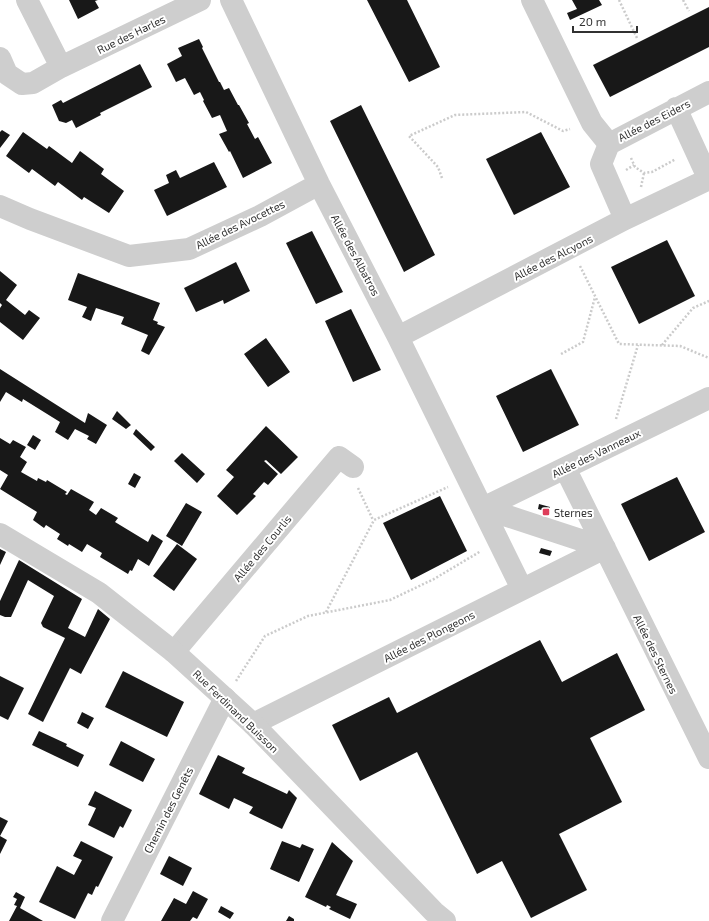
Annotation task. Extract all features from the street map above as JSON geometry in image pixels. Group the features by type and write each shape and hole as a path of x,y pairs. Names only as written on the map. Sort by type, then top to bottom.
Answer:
{"street":[{"path":"27,0 61,67"},
{"name":"Rue des Harles","path":"0,58 7,74 22,84 33,83 61,67 200,0"},
{"name":"Allée des Albatros","path":"231,0 319,184 398,337 522,589"},
{"path":"532,0 592,123 615,140"},
{"name":"Allée des Eiders","path":"625,219 601,164 615,140 709,92"},
{"path":"676,108 709,180"},
{"name":"Allée des Alcyons","path":"398,337 625,219 709,180"},
{"name":"Allée des Avocettes","path":"0,206 30,219 129,256 189,249 260,216 319,184"},
{"name":"Allée des Vanneaux","path":"483,508 709,398"},
{"name":"Allée des Courlis","path":"174,652 339,457 353,467"},
{"name":"Allée des Sternes","path":"566,468 709,758"},
{"path":"483,508 606,548"},
{"name":"Rue Ferdinand Buisson","path":"0,534 99,593 174,652 253,724 434,912 445,921"},
{"name":"Allée des Plongeons","path":"253,724 606,548"},
{"name":"Chemin des Genêts","path":"112,921 224,698"}],"path":[{"path":"619,0 637,38"},
{"path":"683,0 689,11"},
{"path":"442,178 438,167 409,136 455,115 526,112 563,131 592,123"},
{"path":"615,140 635,167 644,174 652,172 695,149"},
{"path":"570,248 619,344 680,346 709,358"},
{"path":"561,354 583,342 595,297"},
{"path":"662,345 693,308 709,301"},
{"path":"616,420 638,345"},
{"path":"353,467 356,484 374,520"},
{"path":"326,612 374,520 454,484"},
{"path":"224,698 265,636 308,616 390,600 434,579 481,551 502,547"}],"building":[{"path":"69,0 98,0 95,1 99,8 78,19"},
{"path":"367,0 407,0 440,67 409,82"},
{"path":"572,0 599,0 602,5 570,20 567,13 577,9"},
{"path":"709,7 709,47 610,97 593,65"},
{"path":"199,39 219,82 224,90 229,88 249,123 247,124 255,139 258,137 272,163 243,178 230,151 229,152 219,134 227,131 220,115 212,118 200,92 194,95 185,78 176,82 167,64 182,56 178,48"},
{"path":"140,64 152,87 100,113 101,115 76,128 72,120 66,123 59,121 52,105 61,100 63,103"},
{"path":"361,105 435,255 404,272 330,121"},
{"path":"2,130 10,135 0,148 0,132"},
{"path":"23,132 47,149 49,146 72,163 80,151 104,169 101,174 124,191 109,213 84,197 82,200 58,182 55,186 32,169 29,173 6,156"},
{"path":"541,132 570,187 514,215 486,159"},
{"path":"214,162 227,187 167,216 154,190 169,183 166,175 176,170 180,178"},
{"path":"312,231 343,292 316,304 286,243"},
{"path":"667,240 695,296 639,324 611,267"},
{"path":"236,262 250,291 224,304 223,300 196,312 184,288"},
{"path":"0,271 17,285 6,300 25,315 29,310 40,318 23,340 0,322 0,308 2,305 0,303"},
{"path":"78,273 160,303 153,320 158,322 157,324 165,327 149,355 141,351 148,335 121,324 124,317 96,308 91,321 82,317 87,307 68,300"},
{"path":"351,309 381,370 353,382 325,321"},
{"path":"266,338 290,372 268,387 244,354"},
{"path":"0,369 85,423 88,413 107,425 96,444 87,439 89,436 75,429 68,440 55,432 60,422 23,399 22,402 6,392 0,402"},
{"path":"551,369 579,425 523,452 496,396"},
{"path":"117,411 131,425 126,429 112,419"},
{"path":"266,426 298,457 281,474 266,460 264,461 278,474 268,485 264,482 253,494 256,496 237,515 217,496 234,477 226,470"},
{"path":"136,429 155,447 151,451 133,434"},
{"path":"33,435 41,440 35,450 27,445"},
{"path":"0,438 10,444 13,440 26,447 20,457 27,462 21,472 37,481 38,478 46,482 47,480 67,492 65,494 67,495 71,489 94,502 89,510 96,515 101,508 118,518 115,522 148,542 152,534 163,541 149,566 138,559 132,571 130,570 128,574 100,557 102,553 87,544 82,552 69,544 68,546 57,539 60,534 46,525 44,528 33,520 37,512 0,489 8,475 0,470"},
{"path":"182,453 205,474 197,483 174,461"},
{"path":"134,473 141,477 135,488 128,484"},
{"path":"677,477 705,532 649,561 621,504"},
{"path":"440,496 467,551 411,580 383,523"},
{"path":"186,503 202,512 182,546 166,536"},
{"path":"539,504 550,507 548,512 538,509"},
{"path":"177,544 197,559 174,591 153,576"},
{"path":"541,548 552,551 550,556 539,553"},
{"path":"0,549 6,552 0,565"},
{"path":"19,560 82,599 68,628 85,637 98,609 110,619 81,674 70,668 43,722 28,714 65,638 43,627 41,623 54,596 28,580 11,617 0,615 0,601"},
{"path":"540,640 562,682 617,653 645,710 590,738 622,802 559,834 587,890 531,918 502,861 477,874 417,752 360,781 332,725 389,697 397,713"},
{"path":"123,671 184,702 167,737 105,707"},
{"path":"0,676 24,688 8,720 0,716"},
{"path":"82,712 94,718 88,729 77,723"},
{"path":"39,731 67,744 66,746 84,755 78,767 32,745"},
{"path":"121,741 155,759 143,782 109,765"},
{"path":"218,755 245,768 242,773 287,794 289,790 297,798 282,829 249,813 253,807 234,798 229,809 199,794"},
{"path":"95,791 132,810 123,828 120,826 114,838 88,825 96,808 88,805"},
{"path":"0,817 8,821 0,836"},
{"path":"0,836 7,840 0,854"},
{"path":"81,841 113,857 98,887 96,886 92,895 88,893 75,919 39,902 57,866 74,875 82,860 73,856"},
{"path":"282,841 300,848 302,844 314,849 299,882 270,869"},
{"path":"332,842 353,861 336,895 357,904 350,919 329,909 331,907 327,905 326,907 305,897"},
{"path":"169,856 192,868 183,886 160,874"},
{"path":"193,891 208,899 197,919 193,917 190,921 161,921 174,898 186,904"},
{"path":"16,892 25,897 20,908 43,921 9,921 17,906 14,905 17,899 13,897"},
{"path":"221,906 234,913 230,919 218,912"},
{"path":"289,916 294,919 294,921 286,921"}],"place":[{"name":"Sternes","path":"546,512"}]}
